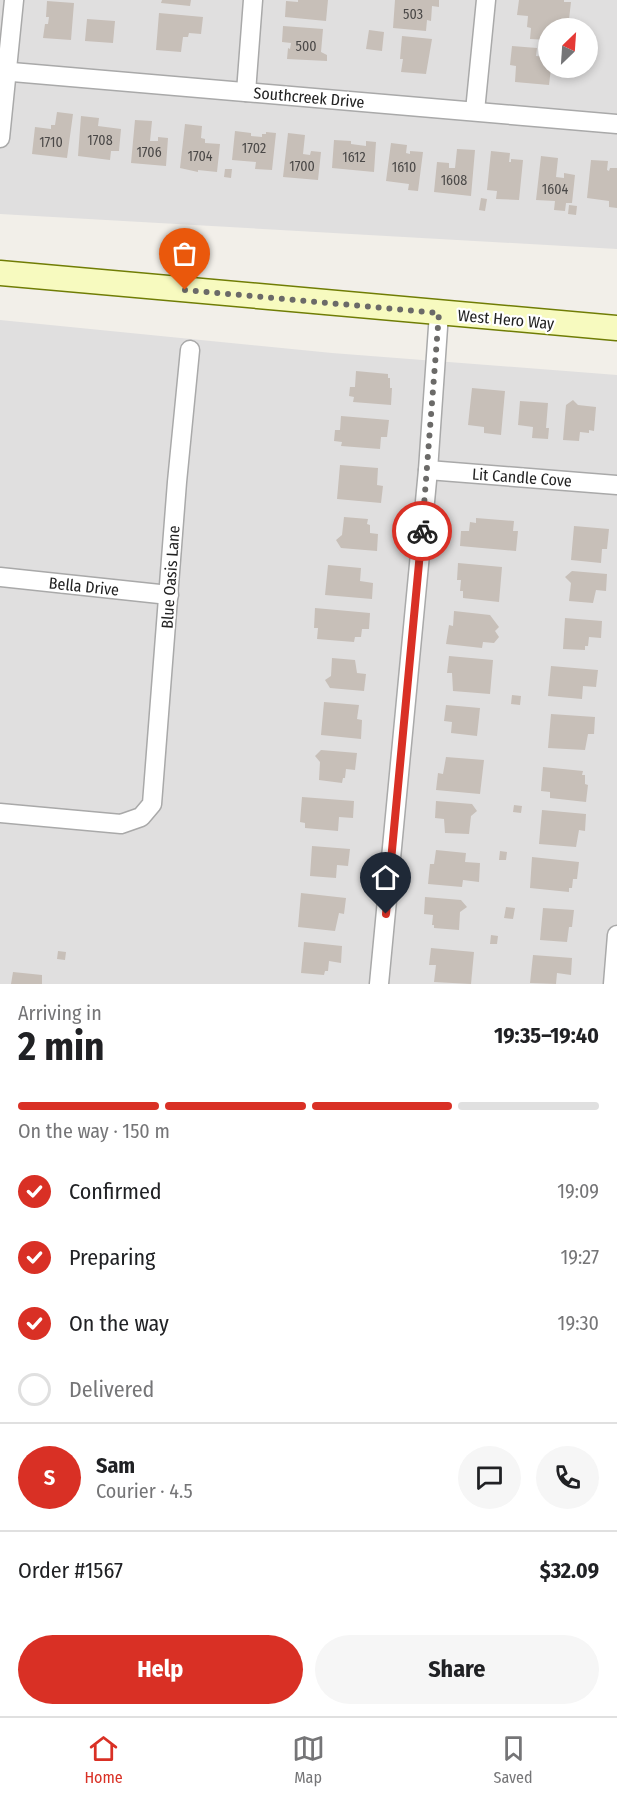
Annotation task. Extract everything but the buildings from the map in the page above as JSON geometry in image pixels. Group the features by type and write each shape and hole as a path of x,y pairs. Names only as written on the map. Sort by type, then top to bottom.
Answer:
{"main road":[{"name":"West Hero Way","path":"0,273 617,328"}],"street":[{"path":"0,138 4,71 14,0"},
{"path":"246,92 253,0"},
{"path":"475,111 486,0"},
{"name":"Southcreek Drive","path":"4,71 617,124"},
{"path":"379,984 428,470 439,313"},
{"name":"Blue Oasis Lane","path":"0,813 121,824 141,817 152,804 190,350"},
{"name":"Lit Candle Cove","path":"428,470 617,484"},
{"name":"Bella Drive","path":"0,577 169,595"},
{"path":"612,984 617,935"}],"shaded area":[{"path":"0,0 617,0 617,249 0,214"},
{"path":"0,320 332,353 617,375 617,984 0,984"}],"way so far":[{"path":"185,290 439,313 422,531"}],"route":[{"path":"386,914 422,531"}]}
